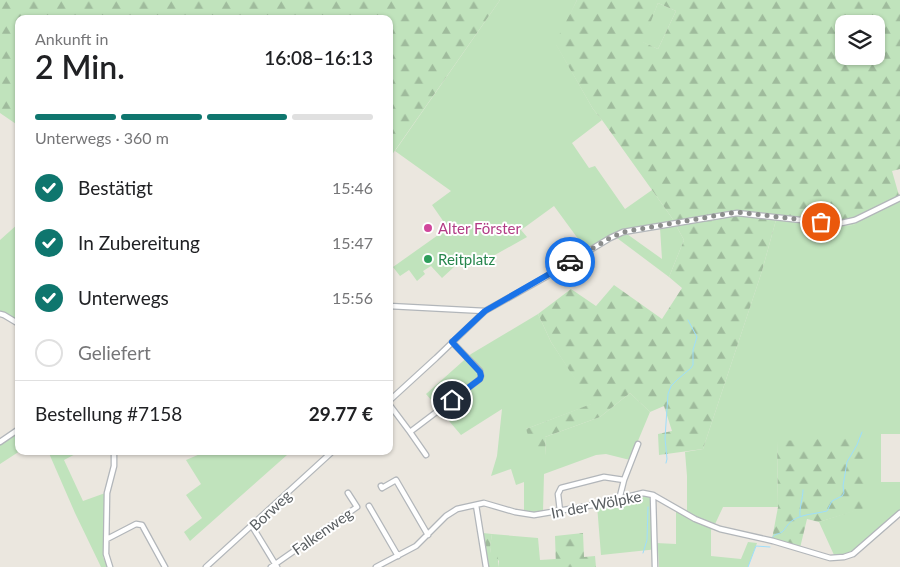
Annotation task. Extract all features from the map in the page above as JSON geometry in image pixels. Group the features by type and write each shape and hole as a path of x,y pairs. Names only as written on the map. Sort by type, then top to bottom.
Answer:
{"street":[{"path":"393,398 485,311 623,232 737,212 836,224 855,220 900,198"},
{"path":"393,306 485,311"},
{"path":"0,314 15,322"},
{"path":"410,432 480,379 480,372 452,342"},
{"path":"393,408 426,455"},
{"path":"0,442 15,432"},
{"path":"618,500 638,444"},
{"path":"110,567 106,554 107,492 114,466 114,455"},
{"name":"Borweg","path":"206,567 329,455"},
{"path":"560,511 558,494 561,488 604,477 624,480"},
{"path":"381,486 382,488 396,480 428,535"},
{"name":"In der Wölpke","path":"376,567 416,546 446,516 457,509 484,503 525,514 542,514 618,500 643,492 653,495 695,519 720,530 773,541 830,558 853,554 900,513"},
{"name":"Falkenweg","path":"275,566 357,508 348,493"},
{"path":"653,495 655,567"},
{"path":"476,505 486,567"},
{"path":"369,506 398,556"},
{"path":"107,539 136,524 142,525 165,567"},
{"path":"252,526 275,566"}],"green space":[{"path":"0,0 500,0 393,153 393,15 15,15 15,123 0,113"},
{"path":"500,0 577,0 556,44 593,109 602,120 572,143 589,168 595,166 625,209 652,190 672,218 684,240 669,277 613,235 587,251 554,206 521,230 527,237 477,265 467,255 442,278 431,266 423,271 425,274 417,281 409,270 400,276 393,267 448,228 432,205 451,191 395,151","holes":["660,228 662,259 627,234"]},
{"path":"577,0 900,0 900,169 892,171 900,199 853,225 836,227 776,220 762,271 703,449 659,455 658,434 672,431 664,406 650,412 630,393 600,417 545,437 546,456 536,460 526,429 591,404 551,342 538,314 571,289 596,306 614,285 662,319 682,288 669,277 684,240 672,218 593,109 555,43","holes":["658,3 676,11 658,49 643,42"]},
{"path":"658,3 676,11 658,49 642,42"},
{"path":"900,199 900,434 881,434 881,482 900,482 900,515 853,556 844,560 834,559 834,555 819,522 868,506 777,441 778,507 723,507 711,530 711,556 741,559 748,542 757,543 748,567 659,567 658,549 601,555 597,505 654,493 656,543 676,544 676,507 686,513 687,509 685,452 703,449 762,271 776,220 836,227 853,225"},
{"path":"15,227 15,323 0,315 0,240"},
{"path":"538,314 551,342 592,404 526,429 546,456 545,437 600,417 630,393 650,412 630,460 606,454 596,455 544,474 543,512 524,513 524,482 516,485 511,469 491,476 497,456 502,409 461,435 426,394 471,354"},
{"path":"15,434 15,454 0,464 0,443"},
{"path":"868,437 868,507 819,522 807,519 800,548 772,539 778,507 777,441"},
{"path":"50,455 73,455 64,460 83,501 108,492 105,554 103,557 108,567 101,567"},
{"path":"198,455 287,455 190,541 184,532 202,518 186,495 201,484 186,460"},
{"path":"483,533 492,534 491,553 498,555 498,567 483,567"},
{"path":"583,533 584,557 595,556 596,567 556,567 555,536"},
{"path":"492,534 538,538 540,560 556,559 556,567 498,567 499,561 491,554"}],"waterway":[{"path":"666,463 665,438 668,394 671,386 693,365 693,350 697,337 688,320"},
{"path":"772,538 782,532 797,518 827,511 832,501 842,496 844,493 843,486 847,462 862,432"},
{"path":"800,516 803,490"},
{"path":"643,553 647,540 648,507"},
{"path":"748,567 756,546 770,547"}],"way so far":[{"path":"570,262 623,232 737,212 821,222"}],"place":[{"name":"Alter Förster","path":"428,228"},
{"name":"Reitplatz","path":"428,259"}],"route":[{"path":"452,400 480,379 481,376 480,372 452,342 485,311 570,262"}]}
